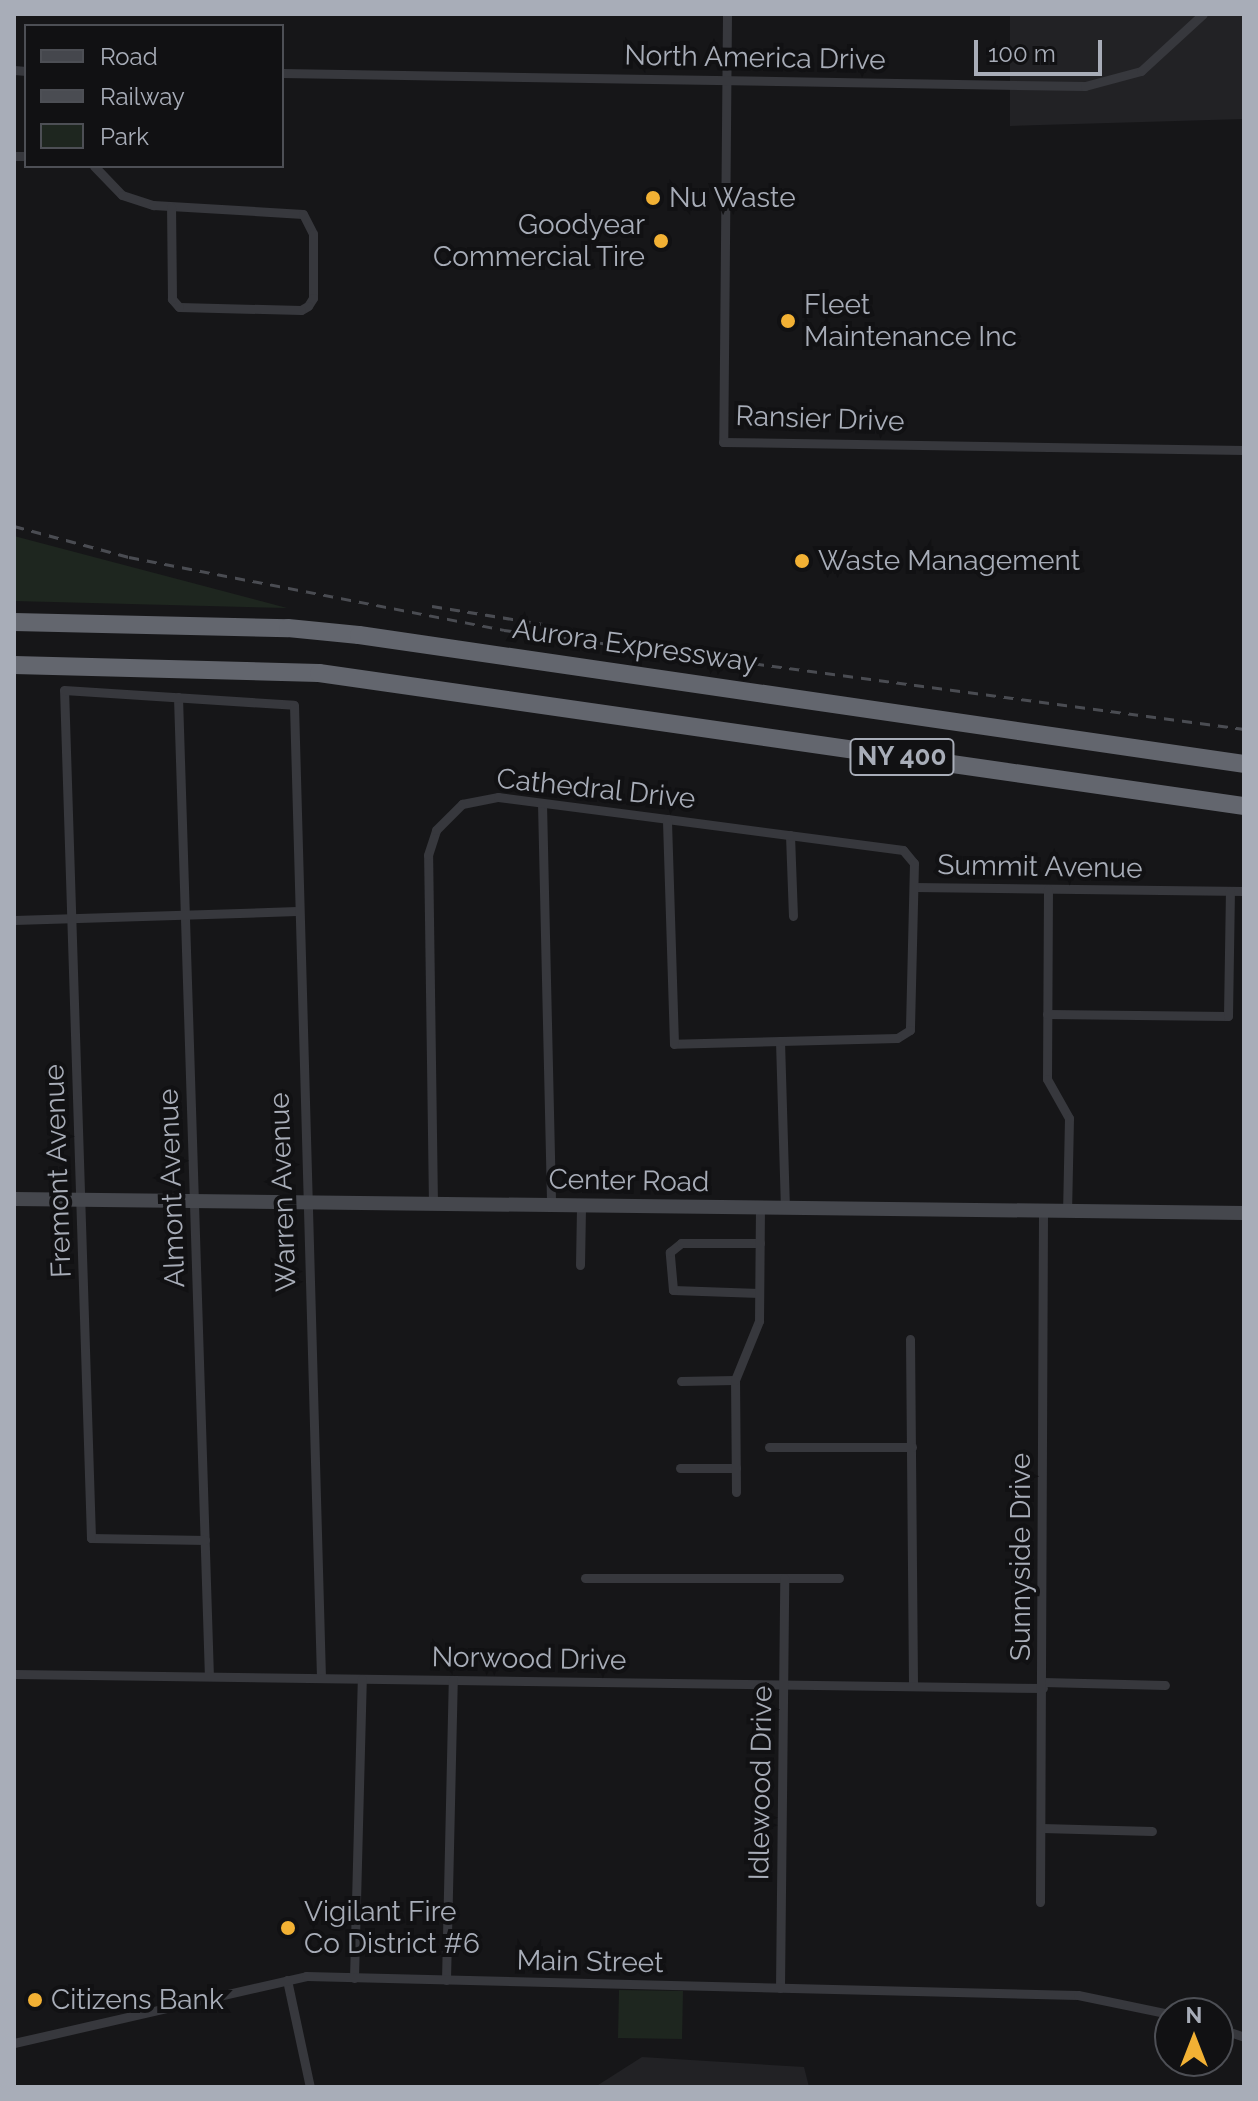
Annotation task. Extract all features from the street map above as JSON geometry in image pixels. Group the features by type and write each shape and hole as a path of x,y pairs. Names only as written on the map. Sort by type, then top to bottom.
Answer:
{"highway":[{"name":"Aurora Expressway","path":"14,622 257,627 359,635 1244,764"},
{"name":"NY 400","path":"14,665 319,673 1244,806"}],"main road":[{"name":"Center Road","path":"14,1199 1244,1213"}],"street":[{"name":"Ransier Drive","path":"727,14 723,442 1244,450"},
{"name":"North America Drive","path":"284,73 1085,86 1141,71 1203,14"},
{"path":"96,168 122,195 171,207 303,214 313,234 313,298 308,306 301,310 179,307 172,299 171,207"},
{"name":"Fremont Avenue","path":"178,697 64,690 91,1538 205,1540"},
{"name":"Warren Avenue","path":"178,697 294,705 305,1204 321,1678"},
{"name":"Almont Avenue","path":"178,697 209,1676"},
{"name":"Cathedral Drive","path":"433,1205 426,952 431,841 451,812 476,799 542,803 903,850 914,863 914,887"},
{"path":"542,803 551,1206"},
{"name":"Summit Avenue","path":"667,819 674,1044 906,1034 912,1025 914,887 1244,891"},
{"path":"790,835 793,916"},
{"path":"1048,889 1047,1079 1069,1118 1067,1212"},
{"path":"1047,1014 1228,1016 1230,891"},
{"path":"14,920 297,911"},
{"path":"780,1041 785,1208"},
{"path":"580,1265 581,1206"},
{"path":"736,1492 735,1380 757,1335 760,1208"},
{"name":"Sunnyside Drive","path":"1040,1902 1043,1211"},
{"path":"759,1293 680,1293 669,1283 669,1267 670,1252 681,1243 760,1243"},
{"path":"910,1339 913,1686"},
{"path":"681,1381 735,1380"},
{"path":"769,1447 912,1447"},
{"path":"680,1468 736,1468"},
{"path":"585,1578 839,1578"},
{"name":"Idlewood Drive","path":"780,1988 784,1578"},
{"name":"Norwood Drive","path":"14,1674 913,1686 1165,1685"},
{"path":"354,1978 362,1679"},
{"path":"446,1980 453,1680"},
{"path":"1042,1828 1152,1831"},
{"name":"Main Street","path":"14,2043 287,1980 354,1978 1078,1995 1154,2011"},
{"path":"287,1980 310,2087"}],"shaded area":[{"path":"1010,14 1244,14 1244,119 1010,126"},
{"path":"642,2057 804,2067 809,2087 595,2087"}],"green space":[{"path":"14,536 287,608 14,601"},
{"path":"619,1990 683,1991 682,2039 618,2038"}],"railway":[{"path":"14,526 129,557 504,630 1244,729"},
{"path":"432,606 543,624"}],"place":[{"name":"Nu Waste","path":"653,198"},
{"name":"Goodyear Commercial Tire","path":"661,241"},
{"name":"Fleet Maintenance Inc","path":"788,321"},
{"name":"Waste Management","path":"802,561"},
{"name":"Vigilant Fire Co District #6","path":"288,1928"},
{"name":"Citizens Bank","path":"35,2000"}]}
